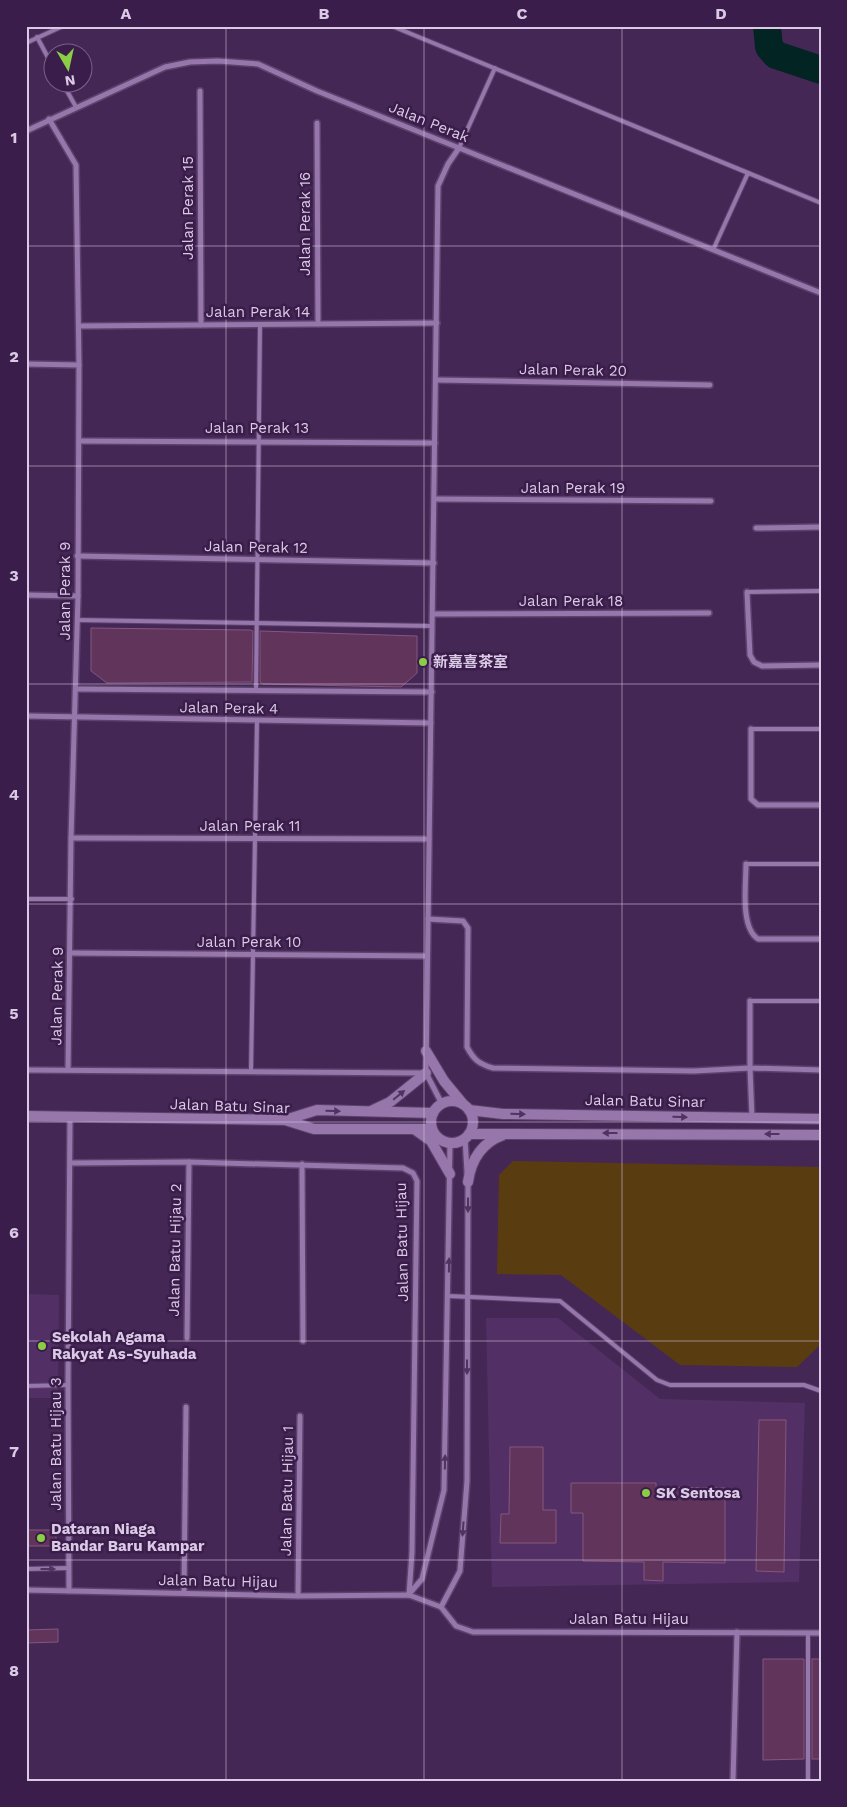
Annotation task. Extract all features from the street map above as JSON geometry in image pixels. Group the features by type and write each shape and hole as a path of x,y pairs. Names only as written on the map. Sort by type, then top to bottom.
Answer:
{"street":[{"name":"Jalan Perak","path":"26,131 165,67 218,61 258,64 318,91 821,293"},
{"name":"Jalan Perak 15","path":"200,91 201,325"},
{"name":"Jalan Perak 9","path":"49,119 76,165 79,326 78,596 71,838 72,899 68,1070"},
{"name":"Jalan Perak 16","path":"317,123 318,324"},
{"path":"442,1104 426,1073 438,186 448,164 459,148"},
{"name":"Jalan Perak 14","path":"79,326 437,323"},
{"path":"26,364 79,365"},
{"name":"Jalan Perak 20","path":"436,380 710,385"},
{"name":"Jalan Perak 13","path":"79,441 259,440 435,443"},
{"name":"Jalan Perak 19","path":"434,499 711,501"},
{"path":"756,528 821,527"},
{"name":"Jalan Perak 12","path":"77,556 434,563"},
{"path":"747,592 750,655 754,662 762,666 821,665"},
{"path":"26,595 78,596"},
{"name":"Jalan Perak 18","path":"433,614 709,612"},
{"name":"Jalan Perak 4","path":"76,689 432,692"},
{"name":"Jalan Perak 4","path":"26,716 431,723"},
{"path":"751,729 751,799 758,805 821,805"},
{"name":"Jalan Perak 11","path":"71,838 429,840"},
{"path":"746,864 747,926 752,935 758,939 821,939"},
{"path":"428,919 463,921 468,928 467,1047 473,1060 482,1065 493,1068 694,1071 750,1068 821,1070"},
{"name":"Jalan Perak 10","path":"70,954 428,956"},
{"path":"750,1001 752,1118"},
{"path":"426,1052 444,1081 467,1108 473,1122 467,1136 467,1481 460,1571 440,1607"},
{"path":"26,1070 426,1073"},
{"path":"370,1112 390,1102 426,1073"},
{"path":"467,1108 454,1102 442,1104 433,1113 432,1129 436,1137 450,1143 467,1136 509,1133 821,1135"},
{"name":"Jalan Batu Sinar","path":"467,1108 503,1114 821,1119"},
{"path":"285,1120 317,1110 433,1113"},
{"name":"Jalan Batu Sinar","path":"26,1116 285,1120 314,1128 432,1129"},
{"name":"Jalan Batu Hijau 3","path":"69,1591 70,1117"},
{"path":"411,1128 423,1134 432,1142 450,1174"},
{"path":"468,1182 470,1165 479,1151 496,1137 509,1133"},
{"path":"408,1595 422,1579 444,1490 450,1143"},
{"name":"Jalan Batu Hijau","path":"70,1164 189,1162 302,1164 403,1168 413,1173 417,1181 412,1552 408,1595"},
{"name":"Jalan Batu Hijau 2","path":"187,1338 189,1162"},
{"path":"302,1164 303,1341"},
{"path":"184,1593 186,1407"},
{"name":"Jalan Batu Hijau 1","path":"298,1596 300,1416"},
{"name":"Jalan Batu Hijau","path":"26,1590 298,1596 408,1595 440,1607 456,1626 473,1632 821,1633"},
{"path":"733,1781 736,1632"}],"lane":[{"path":"26,43 63,26"},
{"path":"392,26 821,203"},
{"path":"38,37 42,45"},
{"path":"459,148 495,68"},
{"path":"68,92 76,107"},
{"path":"713,250 748,173"},
{"path":"256,690 260,325"},
{"path":"747,592 821,591"},
{"path":"77,620 432,626"},
{"path":"251,1071 257,721"},
{"path":"751,729 821,728"},
{"path":"746,864 821,864"},
{"path":"26,899 72,899"},
{"path":"750,1001 821,1001"},
{"path":"448,1296 560,1301 650,1374 670,1385 804,1385 821,1391"},
{"path":"26,1386 68,1386"},
{"path":"26,1569 69,1568"},
{"path":"808,1633 808,1781"}],"shaded area":[{"path":"513,1161 821,1167 821,1344 797,1367 680,1365 561,1275 497,1274 499,1175"},
{"name":"Sekolah Agama Rakyat As-Syuhada","path":"26,1294 59,1295 58,1398 26,1398"},
{"name":"SK Sentosa","path":"486,1318 558,1318 660,1399 805,1403 799,1582 492,1587"}],"building":[{"path":"91,628 253,631 252,682 107,683 91,671"},
{"path":"260,631 417,636 417,673 401,687 263,684 260,682"},
{"path":"759,1420 786,1420 784,1572 756,1571"},
{"path":"510,1447 543,1447 543,1510 556,1510 556,1543 500,1543 501,1514 509,1514"},
{"path":"571,1483 656,1483 656,1487 725,1488 725,1563 663,1562 663,1581 644,1580 644,1562 583,1561 583,1513 571,1513"},
{"name":"Dataran Niaga Bandar Baru Kampar","path":"26,1530 56,1530 56,1546 26,1546"},
{"path":"58,1629 58,1642 26,1643 26,1630"},
{"path":"763,1659 804,1659 804,1759 763,1760"},
{"path":"812,1659 821,1659 821,1759 812,1759"}],"waterway":[{"path":"767,26 769,47 776,55 821,70"}],"place":[{"name":"新嘉喜茶室","path":"423,662"},
{"name":"Sekolah Agama Rakyat As-Syuhada","path":"42,1346"},
{"name":"SK Sentosa","path":"646,1493"},
{"name":"Dataran Niaga Bandar Baru Kampar","path":"41,1538"}]}
